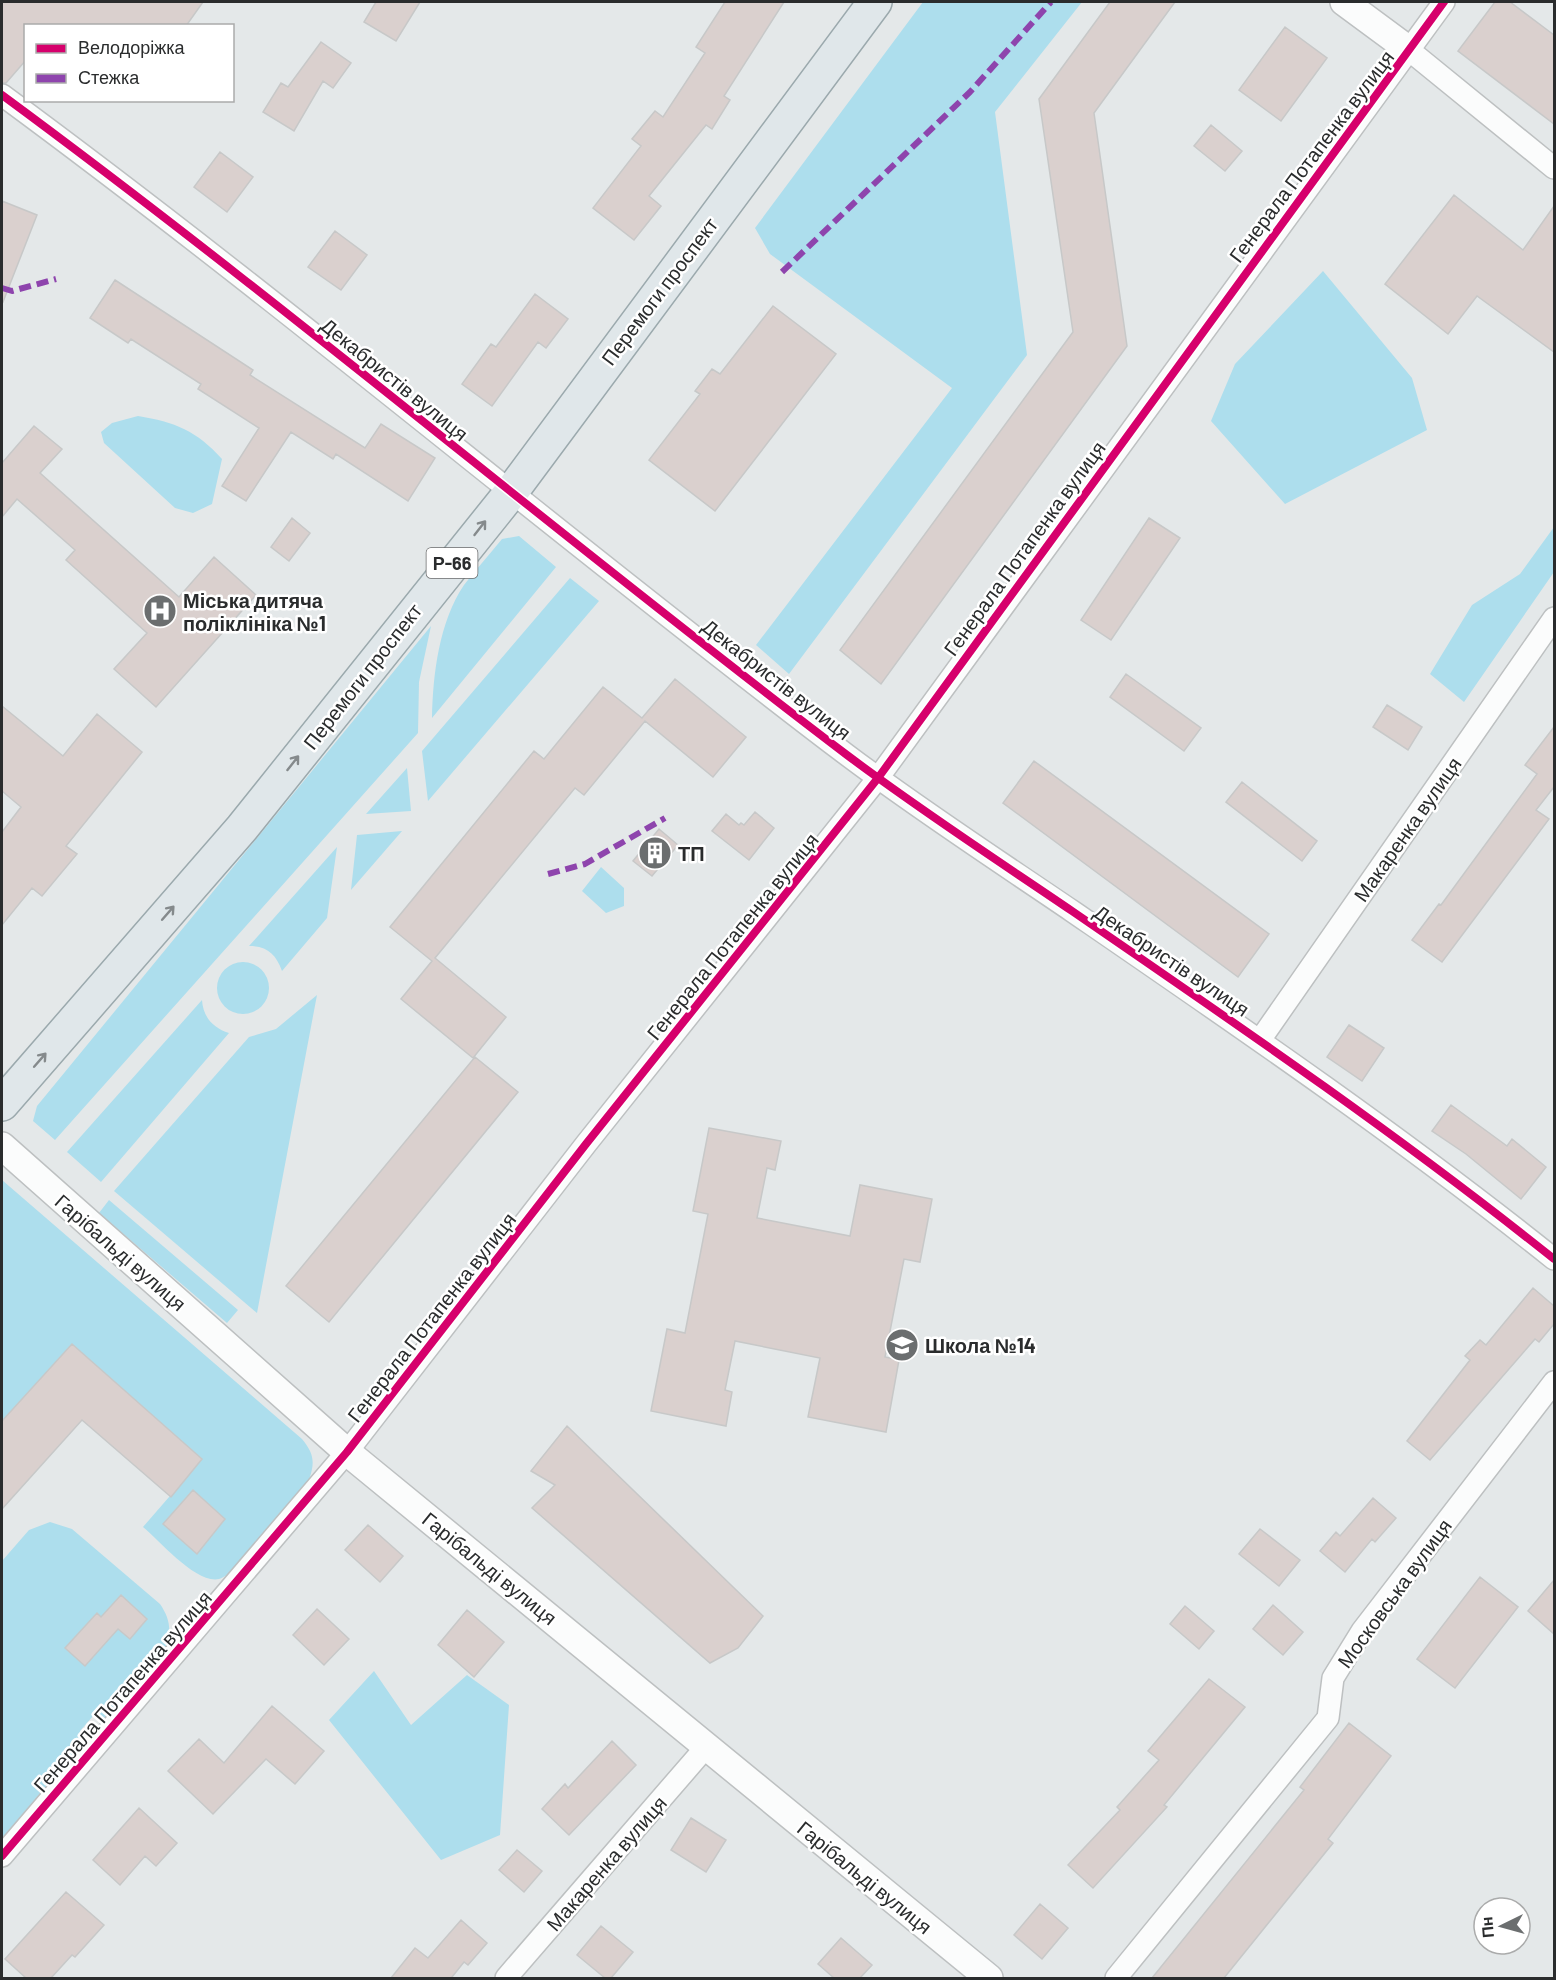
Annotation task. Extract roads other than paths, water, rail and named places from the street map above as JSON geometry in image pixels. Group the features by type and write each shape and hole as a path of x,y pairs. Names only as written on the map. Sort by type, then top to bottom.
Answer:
{"main road":[{"name":"Перемоги проспект","path":"2,1104 242,828 512,491 875,2"}],"street":[{"path":"1344,2 1410,50 1554,168"},
{"name":"Генерала Потапенка вулиця","path":"2,1856 348,1452 586,1144 878,778 1174,369 1444,2"},
{"name":"Декабристів вулиця","path":"2,95 213,255 460,453 512,491 878,778 1260,1040 1452,1178 1554,1258"},
{"name":"Макаренка вулиця","path":"1260,1040 1554,618"},
{"name":"Гарібальді вулиця","path":"2,1146 348,1452 989,1978"},
{"name":"Московська вулиця","path":"1116,1978 1328,1718 1333,1678 1362,1630 1554,1382"},
{"name":"Макаренка вулиця","path":"506,1978 706,1747"}],"place":[{"name":"Міська дитяча поліклініка №1","path":"160,611"},
{"name":"ТП","path":"655,853"},
{"name":"Школа №14","path":"902,1345"}]}
